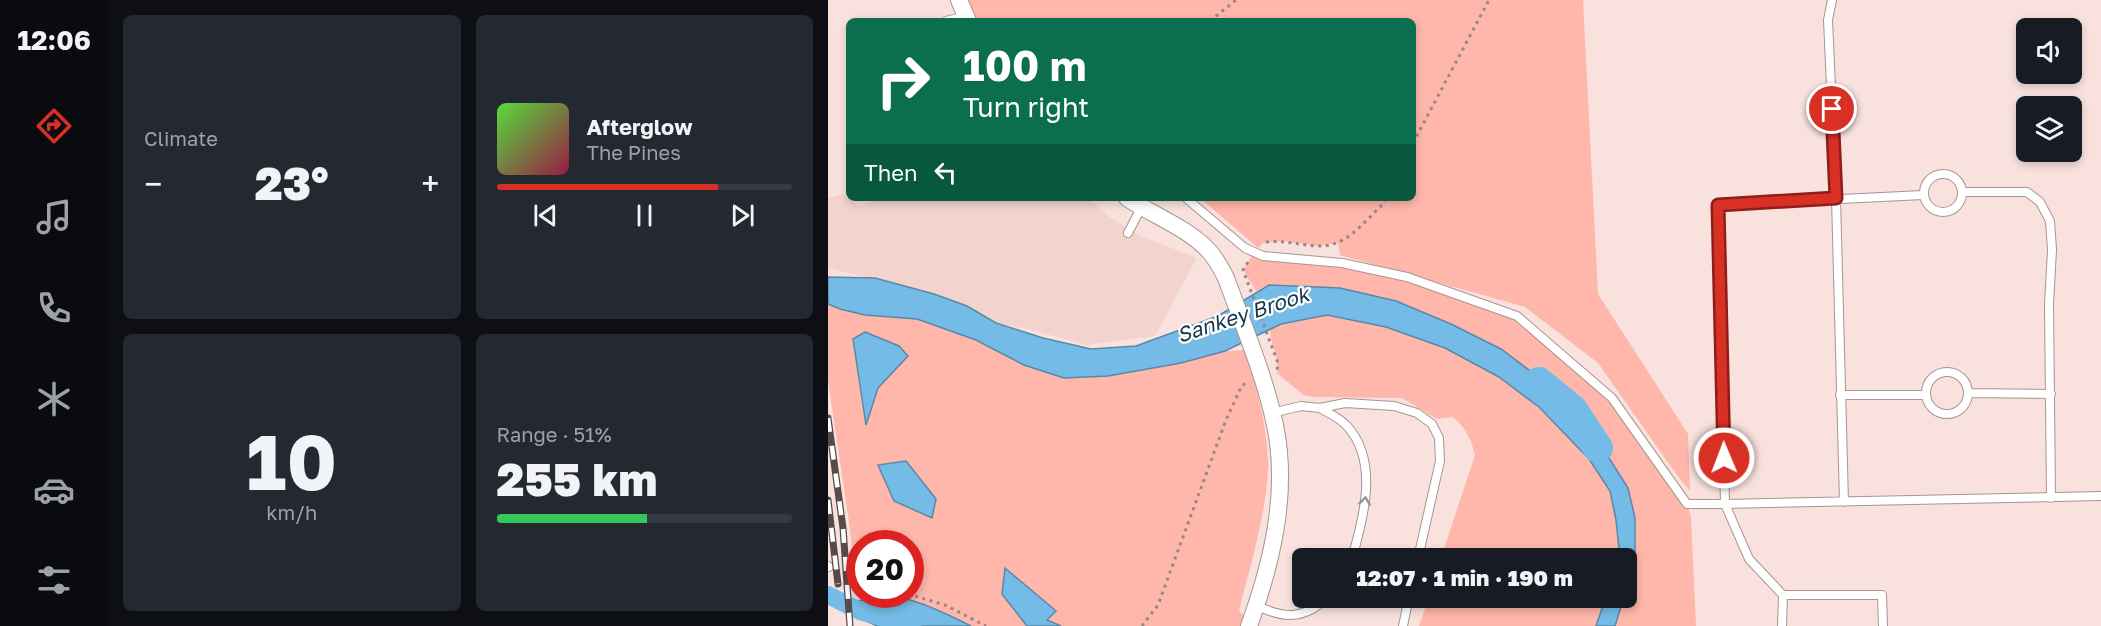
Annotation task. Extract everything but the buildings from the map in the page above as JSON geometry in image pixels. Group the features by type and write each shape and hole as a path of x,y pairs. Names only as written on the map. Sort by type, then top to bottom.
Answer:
{"street":[{"path":"959,0 967,18"},
{"path":"1131,201 1195,238 1208,250 1226,278 1262,378 1272,413 1279,457 1279,496 1273,549 1249,626"}],"lane":[{"path":"1832,0 1828,20 1836,198 1844,502"},
{"path":"1941,173 1953,176 1961,186 1962,192 1958,205 1941,212 1929,207 1923,195 1923,189 1930,178 1941,173"},
{"path":"1962,192 2027,192 2040,202 2050,221 2052,250 2049,304 2051,498"},
{"path":"1782,626 1783,595 1749,559 1725,504 1718,205 1923,195"},
{"path":"1190,201 1254,253 1263,256 1342,263 1407,277 1517,316 1612,398 1688,504 2101,496"},
{"path":"1128,233 1141,208"},
{"path":"1946,372 1952,372 1964,380 1968,393 1964,406 1945,414 1933,408 1926,395 1929,382 1933,377 1946,372"},
{"path":"1968,393 2051,394"},
{"path":"1840,395 1926,395"},
{"path":"1272,413 1301,406 1320,408 1345,403 1394,406 1417,413 1432,424 1439,438 1440,461 1420,548"},
{"path":"1320,408 1345,424 1356,438 1363,458 1367,481 1361,527 1356,548"},
{"path":"1783,595 1882,595 1882,626"},
{"path":"1256,605 1280,614 1298,615 1313,608"},
{"path":"1403,626 1407,608"},
{"path":"1298,615 1298,626"}],"path":[{"path":"1214,18 1236,0"},
{"path":"1416,137 1489,0"},
{"path":"1277,373 1278,363 1243,270 1263,243 1283,241 1331,246 1344,241 1382,206 1384,201"},
{"path":"1142,626 1158,605 1222,431 1242,386"},
{"path":"924,599 945,605 986,626"}],"shaded area":[{"path":"959,0 1583,0 1598,294 1688,434 1690,491 1598,363 1525,307 1340,255 1338,243 1318,246 1283,241 1263,243 1258,248 1203,201 1416,201 1416,18 967,18"},
{"path":"842,194 846,197 846,201 852,201 859,206 874,201 1092,201 1109,217 1141,236 1197,258 1155,336 1087,345 996,323 967,306 934,294 828,268 828,198"},
{"path":"1254,253 1342,263 1407,277 1517,316 1612,398 1687,504 1691,516 1696,626 1615,626 1621,608 1637,608 1637,548 1634,548 1592,431 1545,382 1501,349 1451,324 1396,301 1340,288 1269,285 1256,291 1243,270"},
{"path":"828,304 865,315 917,319 976,340 1024,365 1108,376 1181,363 1225,351 1245,350 1254,376 1268,459 1260,525 1239,611 1256,626 971,626 924,605 924,530 850,530 828,381"},
{"path":"1327,315 1386,327 1445,348 1499,377 1539,407 1589,459 1610,491 1619,548 1444,548 1475,455 1465,430 1453,417 1437,419 1402,398 1303,395 1277,373 1270,330 1281,324"},
{"path":"1425,608 1602,608 1596,626 1419,626"}],"water":[{"name":"Sankey Brook","path":"828,277 875,278 934,294 967,306 996,323 1043,338 1091,349 1136,346 1218,316 1269,285 1340,288 1396,301 1451,324 1501,349 1545,382 1592,431 1628,488 1635,518 1635,548 1619,548 1610,491 1589,459 1539,407 1499,377 1445,348 1386,327 1327,315 1281,324 1225,351 1181,363 1108,376 1064,378 1024,365 976,340 917,319 865,315 828,304"},
{"path":"865,332 899,346 908,356 878,388 866,425 853,339"},
{"path":"906,461 936,499 932,518 894,501 878,465"},
{"path":"1005,568 1056,611 1047,620 1061,626 1027,626 1002,594"},
{"path":"924,605 971,626 877,626 858,617 857,608 924,608"},
{"path":"1602,608 1621,608 1615,626 1596,626"}],"waterway":[{"name":"Sankey Brook","path":"1539,382 1573,410 1598,448"},
{"path":"828,595 860,611 913,626"}],"railway":[{"path":"828,418 843,528 850,626"},
{"path":"828,500 838,584"}],"route":[{"path":"1724,458 1718,205 1836,198 1832,109"}]}
